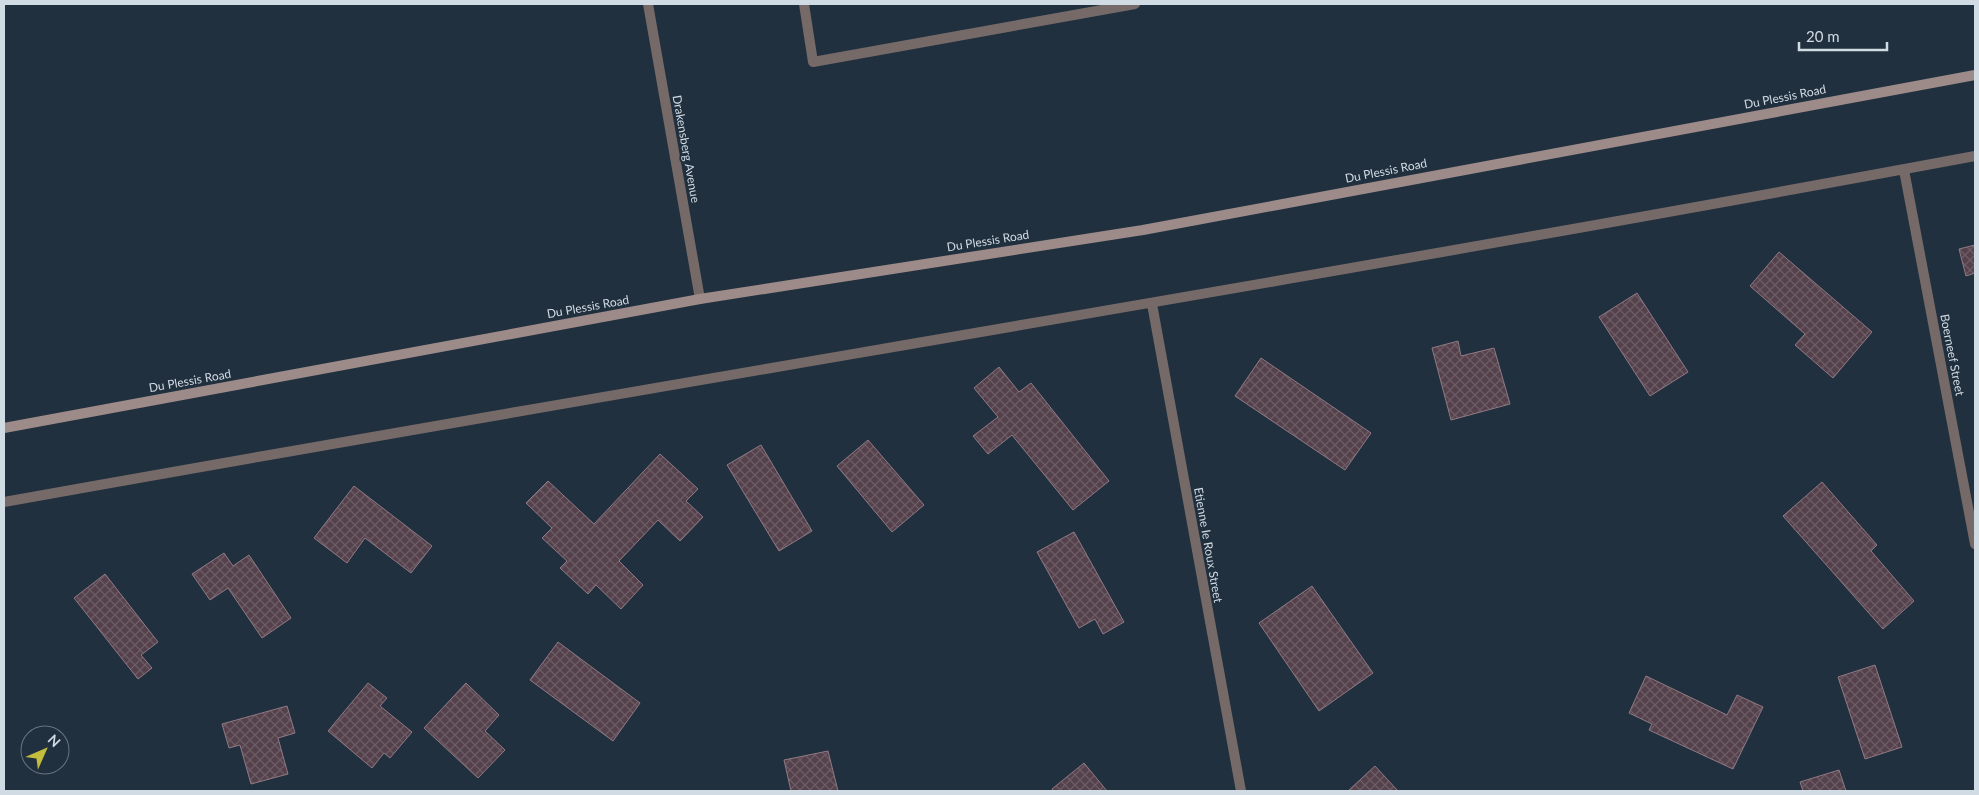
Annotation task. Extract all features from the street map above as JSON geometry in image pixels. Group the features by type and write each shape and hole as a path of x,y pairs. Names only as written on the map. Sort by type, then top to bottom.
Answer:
{"street":[{"name":"Drakensberg Avenue","path":"648,4 700,299"},
{"path":"804,4 813,62 1135,4"},
{"name":"Du Plessis Road","path":"4,428 700,299 1143,230 1975,75"},
{"path":"4,502 293,450 1152,304 1975,156"},
{"name":"Boerneef Street","path":"1904,170 1975,544"},
{"name":"Etienne le Roux Street","path":"1152,304 1240,791"}],"building":[{"path":"1975,245 1975,273 1966,276 1959,249"},
{"path":"1779,252 1872,332 1833,378 1795,345 1805,334 1750,286"},
{"path":"1637,293 1688,372 1650,396 1599,317"},
{"path":"1458,341 1461,356 1494,348 1510,404 1451,420 1432,348"},
{"path":"1261,358 1371,433 1345,470 1235,396"},
{"path":"999,367 1019,392 1031,383 1109,481 1073,510 1012,435 988,454 973,436 998,417 974,388"},
{"path":"868,440 924,505 892,532 837,466"},
{"path":"761,445 812,531 779,551 727,465"},
{"path":"660,454 698,489 686,501 703,517 680,541 658,520 619,561 643,585 621,609 596,585 588,594 560,568 567,561 542,538 552,528 526,503 548,481 594,524"},
{"path":"1822,482 1877,545 1871,551 1914,601 1883,629 1783,516"},
{"path":"354,486 432,546 411,573 365,538 347,563 314,538"},
{"path":"1074,532 1124,622 1103,634 1095,619 1079,628 1037,552"},
{"path":"224,553 233,566 249,555 291,618 262,638 228,588 210,600 192,574"},
{"path":"105,574 158,642 141,655 152,668 138,679 74,598"},
{"path":"1312,586 1373,673 1319,711 1259,623"},
{"path":"558,642 640,703 613,741 530,680"},
{"path":"1875,665 1902,747 1865,759 1838,677"},
{"path":"1646,676 1727,715 1737,695 1763,707 1733,769 1649,730 1652,724 1629,713"},
{"path":"368,683 387,698 380,706 412,732 390,758 384,753 372,768 328,731"},
{"path":"466,683 499,715 485,731 505,750 478,778 424,728"},
{"path":"287,706 295,733 278,738 288,774 251,784 240,745 229,748 222,724"},
{"path":"828,751 838,791 791,791 784,760"},
{"path":"1084,763 1107,791 1053,791 1052,789"},
{"path":"1375,766 1398,791 1348,791"},
{"path":"1839,770 1846,791 1803,791 1800,782"}]}
